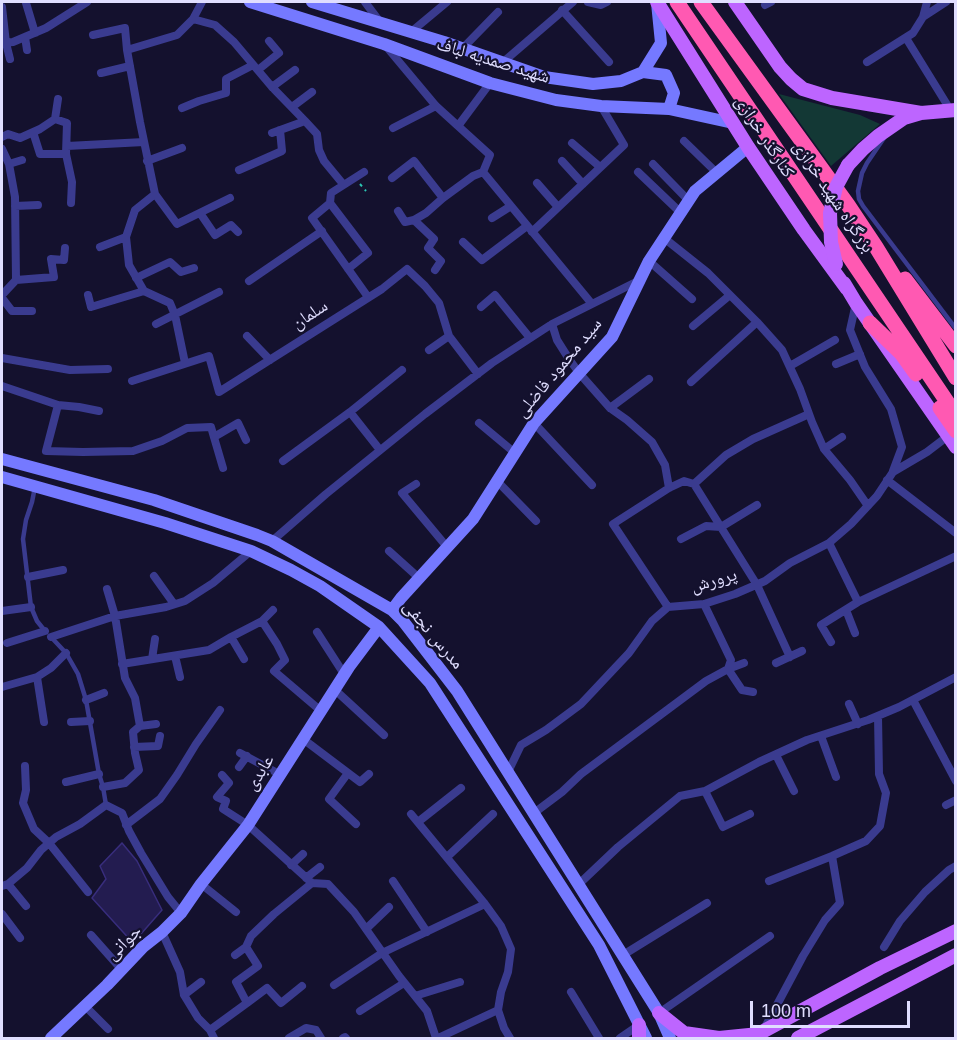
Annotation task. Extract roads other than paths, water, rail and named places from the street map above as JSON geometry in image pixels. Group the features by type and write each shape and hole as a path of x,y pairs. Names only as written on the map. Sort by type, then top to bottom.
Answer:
{"highway":[{"name":"بزرگراه شهید خرازی","path":"677,2 956,415"},
{"name":"بزرگراه شهید خرازی","path":"702,2 848,205 956,378"},
{"path":"848,205 956,346"},
{"path":"870,323 902,353 953,438"}],"main road":[{"name":"شهید صمدیه لباف","path":"249,2 384,44 490,82 556,100 601,106 669,109 733,123"},
{"name":"شهید صمدیه لباف","path":"312,2 411,32 544,77 593,84 621,81 644,72"},
{"path":"657,2 661,42 644,72 666,75 674,93 669,109"},
{"name":"کنارگذر خرازی","path":"657,2 748,147 847,289"},
{"path":"735,2 780,67 803,89 832,98 921,113"},
{"path":"348,33 355,15"},
{"path":"870,323 847,289 836,264 831,242 830,213 836,187 848,165 862,149 904,118 921,113 953,111"},
{"name":"سید محمود فاضلی","path":"392,610 473,519 534,423 612,337 649,261 695,191 748,147"},
{"name":"مدرس نجفی","path":"2,459 154,500 272,541 392,610 404,621 457,691 659,1013 670,1038"},
{"name":"مدرس نجفی","path":"2,477 165,523 251,551 310,581 379,627 430,683 599,945 639,1031 646,1038"},
{"path":"106,507 110,488"},
{"name":"عابدی","path":"162,932 181,913 248,825 334,689 379,627"},
{"path":"555,878 570,869"},
{"path":"659,1013 684,1034 719,1038 756,1036 880,968 956,931"},
{"name":"جوانی","path":"57,1036 143,947 162,932"},
{"path":"798,1038 956,955"}],"street":[{"path":"4,43 46,28 87,2"},
{"path":"127,50 177,35 193,19 202,2"},
{"path":"365,2 381,23"},
{"path":"411,32 447,2"},
{"path":"502,63 573,2"},
{"path":"588,2 601,5 607,2"},
{"path":"867,62 913,33 923,16 927,2"},
{"path":"923,16 946,2"},
{"path":"26,3 35,33"},
{"path":"2,7 4,43 10,59"},
{"path":"562,10 609,62"},
{"path":"462,49 498,12"},
{"path":"193,19 215,25 234,42 272,87 317,134 319,150 324,161 343,184"},
{"path":"93,35 125,28 147,161 155,194 177,224 230,198"},
{"path":"25,37 27,50"},
{"path":"906,38 953,111"},
{"path":"182,108 199,100 225,93 226,79 256,68 279,53 269,41"},
{"path":"384,44 436,106 489,156 483,172 473,176 426,213 405,222 398,211"},
{"path":"101,73 130,66"},
{"path":"272,87 296,70"},
{"path":"458,126 490,82"},
{"path":"291,107 312,92"},
{"path":"2,137 8,134 20,138 55,119 58,99"},
{"path":"393,129 436,106"},
{"path":"463,242 482,260 530,229 558,207 624,145 601,106"},
{"path":"55,119 68,123 67,150 72,182 70,203"},
{"path":"239,170 282,151 276,132 305,121"},
{"path":"33,132 40,154 144,142"},
{"path":"684,141 717,173"},
{"path":"572,143 600,167"},
{"path":"147,161 182,148"},
{"path":"2,153 9,164 15,206 16,280 2,296 12,311 32,311"},
{"path":"9,164 22,160"},
{"path":"392,178 414,160 443,198"},
{"path":"562,162 583,183"},
{"path":"652,164 689,201"},
{"path":"364,172 332,193 330,203 312,218 368,297"},
{"path":"483,172 592,304"},
{"path":"638,172 681,213"},
{"path":"537,183 558,207"},
{"path":"155,194 135,210 126,237 129,265 144,291 170,303 175,315 185,363"},
{"path":"330,203 368,254 348,269"},
{"path":"15,206 38,205"},
{"path":"492,218 511,206"},
{"path":"200,213 215,236 231,225 238,232"},
{"path":"414,220 434,239 428,248 441,261 435,270"},
{"path":"249,281 322,231"},
{"path":"100,247 126,237"},
{"path":"664,238 708,273 782,350 824,449 868,506"},
{"path":"16,280 54,277 51,259 64,260 65,249"},
{"path":"649,261 692,298"},
{"path":"136,278 170,262 181,272 194,268"},
{"name":"سلمان","path":"132,381 209,356 219,392 382,289 407,268 439,303 449,336 478,374"},
{"path":"272,541 380,450 478,374 552,324 640,280"},
{"path":"88,295 91,307 144,291"},
{"path":"156,324 219,292"},
{"path":"481,307 495,295 530,338"},
{"path":"693,326 730,295"},
{"path":"856,303 850,330 865,367 891,409 902,447 893,472"},
{"path":"691,382 757,322"},
{"path":"552,324 557,340 580,374 610,408 652,441 665,465 669,488"},
{"path":"247,336 270,360"},
{"path":"429,350 449,336"},
{"path":"790,366 835,340"},
{"path":"836,364 860,354"},
{"path":"2,358 70,370 108,369"},
{"path":"283,461 402,370"},
{"path":"610,408 649,378"},
{"path":"2,386 58,405 99,411"},
{"path":"58,405 46,451 134,451 162,441 187,428 211,428 223,468"},
{"path":"350,412 380,450"},
{"path":"694,484 726,455 753,439 809,414"},
{"path":"214,437 238,423 246,440"},
{"path":"479,423 515,453"},
{"path":"534,423 592,485"},
{"path":"824,449 842,437"},
{"name":"پرورش","path":"668,607 704,604 765,581 790,563 829,543 868,506 893,472 953,438"},
{"path":"887,480 956,533"},
{"path":"497,481 536,521"},
{"path":"508,772 521,745 581,704 629,653 652,621 668,607 613,524 684,481 694,484 757,585 790,657"},
{"path":"416,484 402,493 447,547"},
{"path":"681,539 706,526 721,527 757,505"},
{"path":"829,543 858,602"},
{"path":"389,550 419,578"},
{"path":"7,643 185,601 213,583 251,551"},
{"path":"831,642 821,625 858,602 956,556"},
{"path":"28,577 63,570"},
{"path":"154,576 174,604"},
{"path":"107,589 115,616 125,678 135,698 140,726"},
{"path":"704,604 731,660 728,669"},
{"path":"2,610 31,607"},
{"path":"123,664 208,650 262,621 273,610"},
{"path":"846,610 855,633"},
{"path":"262,621 285,660 274,671 321,711"},
{"path":"317,632 344,674"},
{"path":"231,637 244,659"},
{"path":"152,659 155,639"},
{"path":"776,663 802,651"},
{"path":"2,687 37,677 51,668 66,653"},
{"path":"175,656 180,677"},
{"path":"534,813 581,774 706,681 744,663"},
{"path":"728,669 742,690 753,692"},
{"path":"37,677 44,722"},
{"path":"579,884 618,847 680,796 705,791 807,740 878,716 956,677"},
{"path":"334,689 384,735"},
{"path":"86,700 104,693"},
{"path":"913,700 956,781"},
{"path":"849,704 858,724"},
{"path":"126,825 160,799 220,710"},
{"path":"769,881 866,841 880,826 886,793 879,774 878,716"},
{"path":"71,722 90,721"},
{"path":"103,787 125,783 139,770 133,732 140,726 156,724"},
{"path":"134,747 158,746 160,736"},
{"path":"821,736 836,777"},
{"path":"303,739 360,782 369,774"},
{"path":"239,767 243,754 281,775"},
{"path":"776,755 794,791"},
{"path":"25,766 26,790 23,803 34,829 49,843 88,892"},
{"path":"348,773 329,799 356,824"},
{"path":"66,782 99,774"},
{"path":"222,775 229,783 217,797 226,801 223,809 248,825 309,881 328,884 354,912 404,983 427,1011 437,1038 498,1010"},
{"path":"418,822 461,788"},
{"path":"705,791 723,827 750,814"},
{"path":"946,805 956,800"},
{"path":"26,906 4,885 27,868 49,843 106,805 122,813 141,853 168,897 181,913"},
{"path":"411,814 501,926 511,949 508,972 498,1010 510,1038"},
{"path":"447,857 493,814"},
{"path":"291,865 303,854"},
{"path":"756,1036 825,920 840,903 832,856"},
{"path":"884,947 900,921 925,892 956,866"},
{"path":"235,955 246,947 251,936 309,881 320,867"},
{"path":"393,881 427,932"},
{"path":"201,884 236,912"},
{"path":"623,955 707,903"},
{"path":"334,985 382,953 485,904"},
{"path":"366,929 389,907"},
{"path":"2,914 20,938"},
{"name":"جوانی","path":"162,932 180,972 184,995 198,1018 212,1034"},
{"path":"91,935 122,970"},
{"path":"659,1013 770,936"},
{"path":"246,947 258,966 236,982 247,1003"},
{"path":"184,995 201,982"},
{"path":"415,996 460,982"},
{"path":"360,1011 404,983"},
{"path":"212,1034 267,988 281,1003 302,986"},
{"path":"571,992 599,1038"},
{"path":"85,1006 108,1029"},
{"path":"289,1038 306,1028 316,1030 321,1038"},
{"path":"620,1038 639,1031"}],"lane":[{"path":"893,126 862,173 858,190 859,199 956,329"},
{"path":"35,487 23,539 31,607 37,621 66,653 78,674 86,700 106,805"}]}
